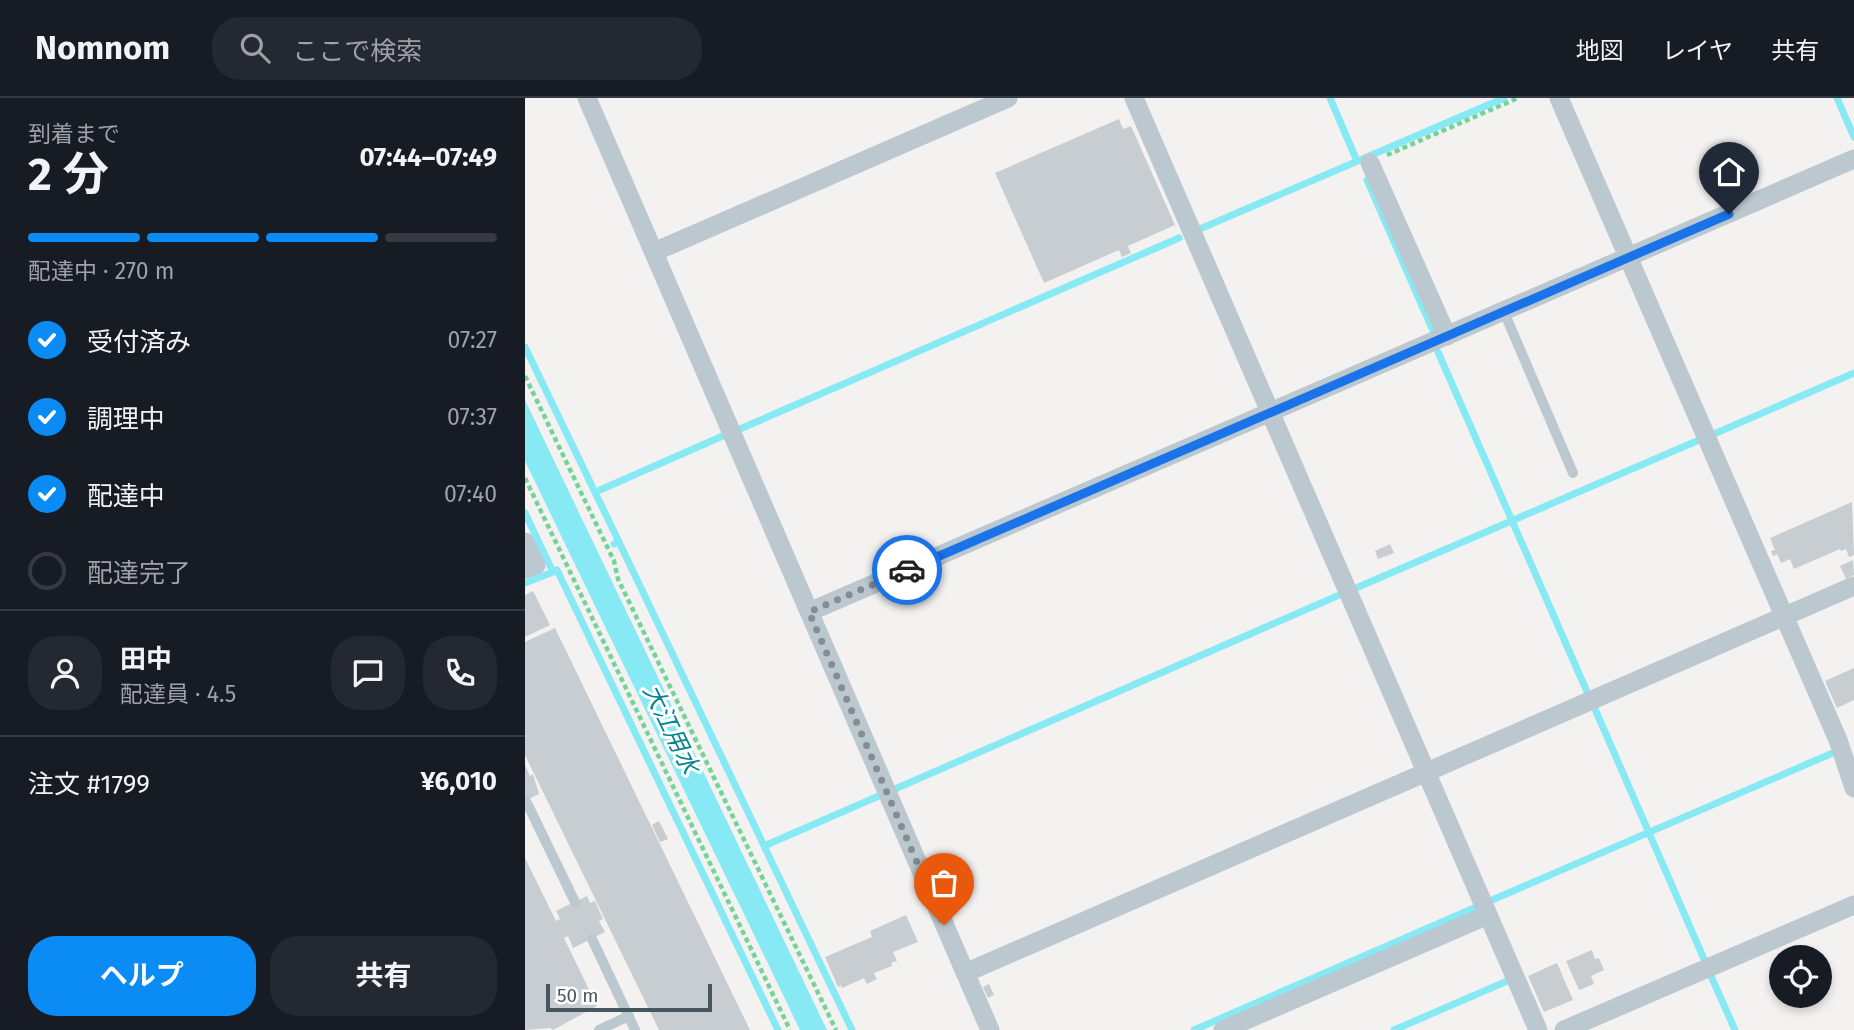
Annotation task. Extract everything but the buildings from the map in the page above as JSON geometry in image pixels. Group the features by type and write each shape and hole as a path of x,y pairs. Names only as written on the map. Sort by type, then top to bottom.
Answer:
{"street":[{"path":"587,98 990,1030"},
{"path":"654,252 1008,98"},
{"path":"1135,98 1538,1030"},
{"path":"1559,98 1784,616 1846,737 1854,788"},
{"path":"809,612 1854,159"},
{"path":"1370,163 1447,336"},
{"path":"525,542 536,565 525,569"},
{"path":"965,973 1854,586"},
{"path":"1565,1030 1854,905"},
{"path":"1223,1030 1488,915"}],"lane":[{"path":"1504,312 1573,473"},
{"path":"526,801 575,902"},
{"path":"592,939 635,1030"},
{"path":"599,1030 629,1016"}],"path":[{"path":"1370,163 1518,98"},
{"path":"525,376 614,561 618,579 836,1030"},
{"path":"525,478 790,1030"}],"water":[{"name":"大江用水","path":"525,400 827,1030 800,1030 525,461"}],"waterway":[{"path":"1330,98 1357,161"},
{"path":"1202,228 1504,98"},
{"path":"1837,98 1854,137"},
{"path":"1367,180 1434,333"},
{"path":"740,429 1179,238"},
{"path":"525,347 619,542"},
{"path":"1438,352 1588,694"},
{"path":"1714,434 1854,373"},
{"path":"600,490 725,435"},
{"path":"1356,588 1699,440"},
{"path":"525,513 553,572 556,570"},
{"path":"614,544 619,542 852,1030"},
{"path":"557,570 778,1030"},
{"path":"525,583 553,572"},
{"path":"895,789 1337,596"},
{"path":"1595,709 1704,959"},
{"path":"1492,900 1835,752"},
{"path":"764,846 881,795"},
{"path":"1194,1030 1474,908"},
{"path":"1711,976 1735,1030"},
{"path":"1394,1030 1505,982"}],"way so far":[{"path":"907,570 809,612 944,925"}],"route":[{"path":"907,570 1729,214"}]}
